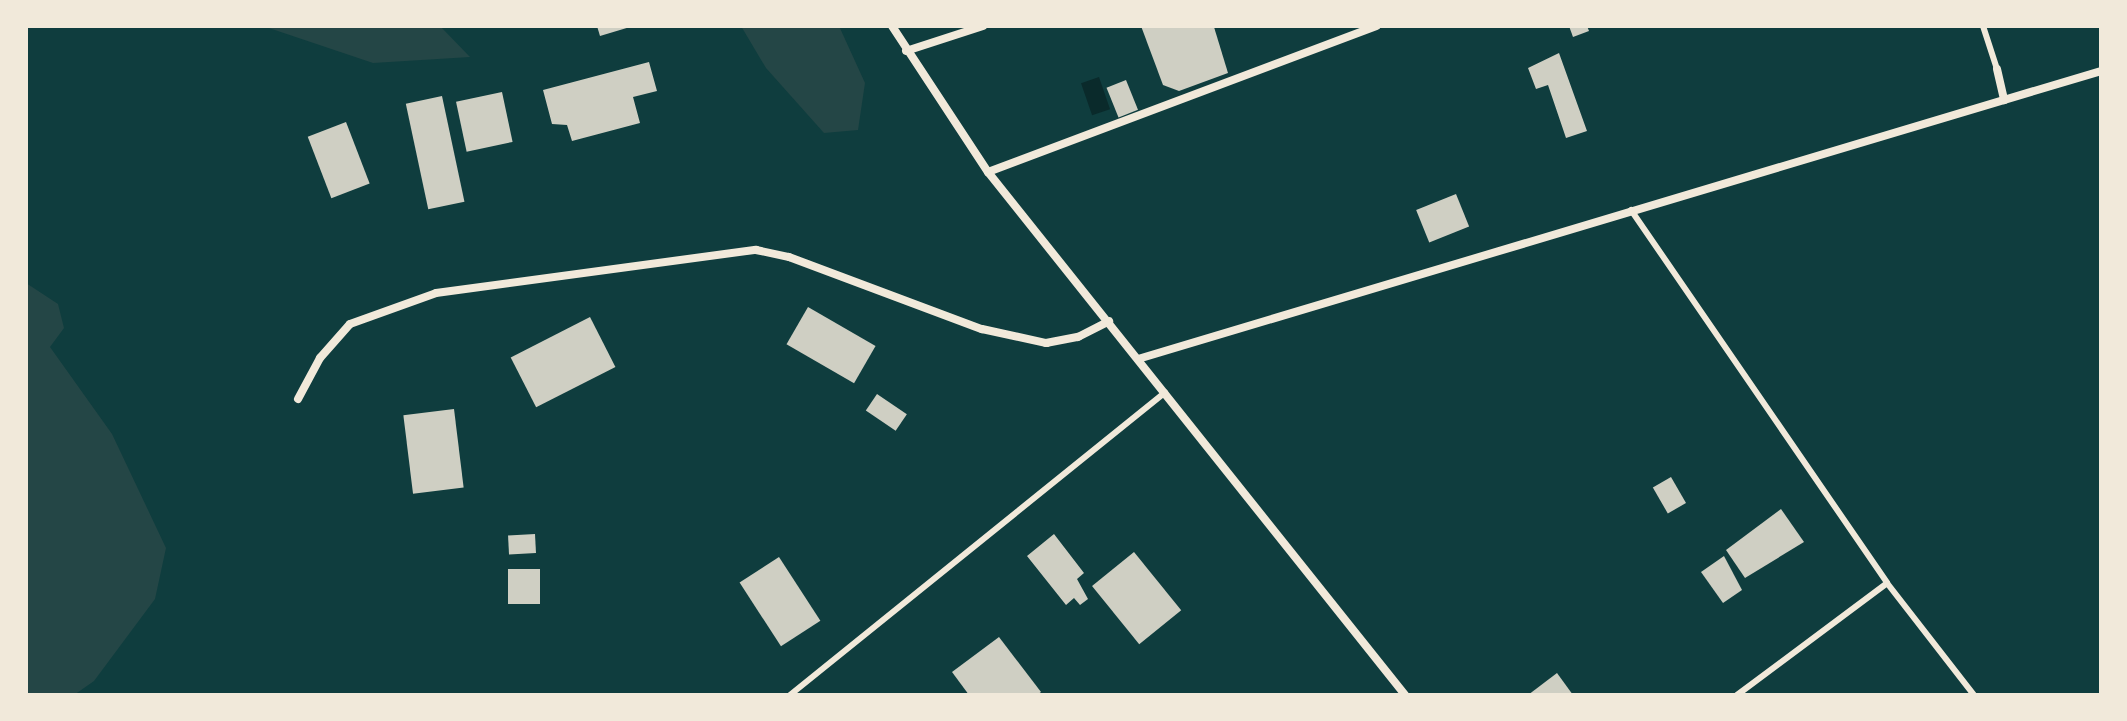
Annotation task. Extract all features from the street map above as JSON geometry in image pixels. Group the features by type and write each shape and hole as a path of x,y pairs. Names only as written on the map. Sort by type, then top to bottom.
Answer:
{"street":[{"path":"892,26 988,172 1405,695"},
{"path":"906,51 983,26"},
{"path":"988,172 1376,26"},
{"path":"1997,69 2004,100"},
{"path":"1138,359 2101,71"},
{"path":"298,399 320,358 350,324 436,293 756,250 789,257 982,329 1046,343 1078,337 1109,321"}],"lane":[{"path":"1983,26 1997,69"},
{"path":"1631,210 1887,583 1974,695"},
{"path":"790,695 1165,392"},
{"path":"1737,695 1887,583"}],"shaded area":[{"path":"263,26 440,26 470,57 373,63"},
{"path":"741,26 839,26 865,83 858,130 824,133 766,68"},
{"path":"1099,77 1110,109 1092,115 1081,83"},
{"path":"26,283 58,304 64,328 50,347 112,434 166,548 155,599 94,681 74,695 26,695"}],"building":[{"path":"597,26 630,26 630,27 600,36"},
{"path":"1141,26 1214,27 1228,73 1179,91 1163,85"},
{"path":"1569,26 1587,26 1589,31 1573,37"},
{"path":"1559,53 1587,131 1566,138 1548,85 1536,89 1528,68"},
{"path":"649,62 657,91 633,97 640,123 572,141 567,125 552,124 543,90"},
{"path":"1126,80 1138,110 1119,118 1107,88"},
{"path":"502,92 513,142 467,152 456,102"},
{"path":"442,96 464,202 428,209 406,104"},
{"path":"346,122 370,184 331,198 308,137"},
{"path":"1456,194 1469,226 1429,243 1416,210"},
{"path":"808,307 876,346 854,383 786,344"},
{"path":"590,317 615,367 536,407 511,357"},
{"path":"877,394 907,414 896,431 866,411"},
{"path":"454,409 464,487 413,494 403,415"},
{"path":"1671,477 1686,503 1668,513 1653,488"},
{"path":"1781,509 1804,542 1745,578 1726,550"},
{"path":"535,534 536,553 509,554 508,535"},
{"path":"1054,534 1084,573 1077,579 1088,599 1080,605 1074,598 1066,605 1027,556"},
{"path":"1134,552 1181,610 1139,644 1092,586"},
{"path":"1724,556 1742,590 1723,603 1701,572"},
{"path":"779,557 820,621 781,646 740,583"},
{"path":"508,569 540,569 540,604 508,604"},
{"path":"999,637 1041,692 1037,695 969,695 952,672"},
{"path":"1557,673 1573,695 1528,695"}]}
